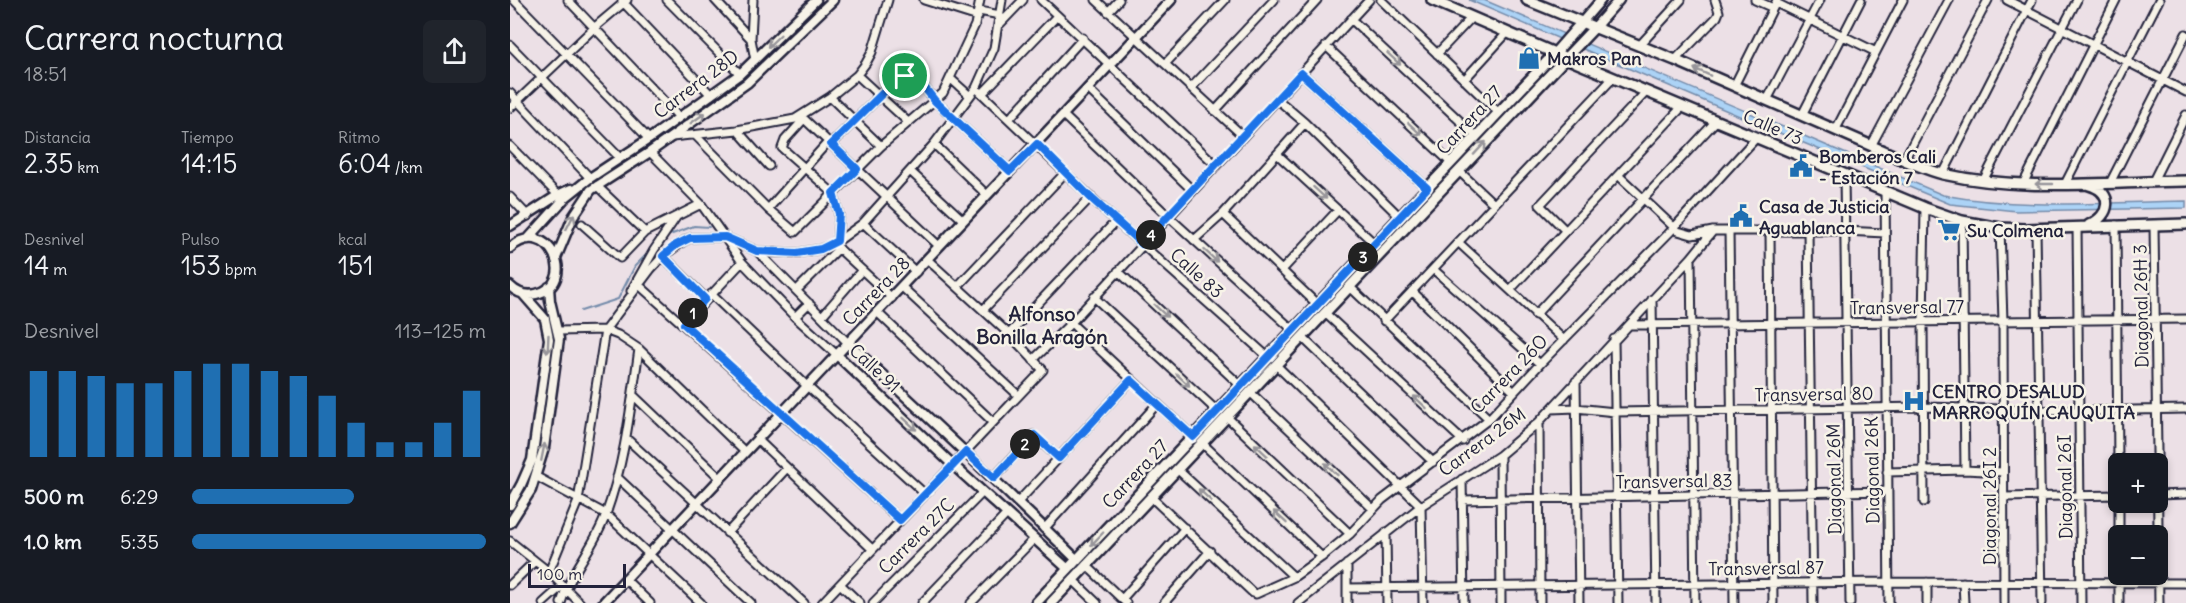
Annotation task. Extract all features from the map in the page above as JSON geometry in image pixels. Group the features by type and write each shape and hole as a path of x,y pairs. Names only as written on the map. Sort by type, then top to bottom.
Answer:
{"main road":[{"name":"Calle 73","path":"1432,0 1844,175 1962,221 2000,228 2036,229 2186,224"},
{"name":"Calle 73","path":"1527,0 1540,3 1594,28 1802,114 1871,146 1943,174 1983,181 2023,184 2186,181"},
{"path":"1555,53 1582,22"},
{"path":"1566,58 1594,28"},
{"name":"Carrera 27","path":"1036,603 1074,556 1193,437 1555,53"},
{"name":"Carrera 27","path":"1051,603 1566,58"},
{"path":"2082,226 2101,218 2107,204 2103,193 2096,187 2084,183"}],"street":[{"path":"514,0 650,139"},
{"path":"568,0 679,117"},
{"path":"668,0 740,74"},
{"path":"715,0 751,39"},
{"path":"753,0 751,39 755,60"},
{"name":"Carrera 28D","path":"528,239 565,198 588,180 650,139 740,74 816,0"},
{"name":"Carrera 28D","path":"594,188 650,152 747,83 833,0"},
{"name":"Carrera 28D","path":"671,137 736,130 802,117 830,98 857,75 872,52 888,0"},
{"path":"924,0 979,14 1000,15"},
{"path":"695,135 768,209 795,232 833,193 859,171 881,146 945,91 979,14 980,0"},
{"path":"796,290 837,244 863,223 884,196 934,144 975,88 994,48 1002,0"},
{"path":"999,25 1023,0"},
{"path":"1041,0 1216,165"},
{"path":"1096,0 1243,136"},
{"path":"1108,12 1119,0"},
{"name":"Carrera 28","path":"603,603 1171,0"},
{"path":"1166,64 1225,0"},
{"path":"1192,87 1274,0"},
{"path":"1215,111 1317,0"},
{"path":"1033,360 1071,323 1369,0"},
{"path":"1381,0 1499,113"},
{"path":"1582,22 1601,0"},
{"path":"1594,28 1619,0"},
{"path":"1675,60 1717,16 1719,12 1715,0"},
{"path":"1755,0 1775,4 1876,52"},
{"path":"1767,100 1820,0"},
{"path":"1802,114 1861,0"},
{"path":"1836,129 1903,0"},
{"path":"1871,146 1949,0"},
{"path":"1904,160 1988,0"},
{"path":"2007,0 2186,92"},
{"path":"1943,174 2032,0"},
{"path":"1983,181 2077,0"},
{"path":"2023,184 2116,0"},
{"path":"2065,184 2159,0"},
{"path":"510,108 624,1 711,95"},
{"path":"1639,46 1676,1"},
{"path":"1734,86 1775,4"},
{"path":"982,94 1057,16"},
{"path":"1437,54 1472,17"},
{"path":"1351,19 1476,136"},
{"path":"1464,80 1507,33"},
{"path":"2110,183 2186,34"},
{"path":"1010,118 1083,38"},
{"path":"510,45 620,158"},
{"path":"1326,46 1451,163"},
{"path":"1301,73 1427,188"},
{"path":"857,75 908,122"},
{"path":"768,209 829,143 854,122 897,79 905,76 921,83 935,101 1010,171"},
{"path":"1384,321 1613,78"},
{"path":"951,79 969,96"},
{"name":"Calle 83","path":"975,88 1010,118 1116,221 1268,357"},
{"path":"1088,88 1192,190"},
{"path":"1565,230 1540,205 1646,92"},
{"path":"510,93 588,180"},
{"path":"830,98 881,146"},
{"path":"1277,99 1305,123 1400,217"},
{"path":"1510,290 1682,107"},
{"path":"1063,114 1168,216 1293,330"},
{"path":"2152,181 2186,115"},
{"path":"892,298 837,244 839,214 833,193 782,145 802,117 939,246"},
{"path":"1535,315 1716,121"},
{"path":"1194,240 1222,214 1305,123"},
{"path":"736,130 769,166"},
{"name":"Carrera 26O","path":"1210,551 1256,594 1294,577 1322,557 1402,485 1463,441 1489,419 1674,228 1757,137"},
{"path":"934,144 987,195"},
{"path":"510,146 558,195"},
{"name":"Calle 91","path":"650,152 701,204 742,262 795,317 982,492 1065,566"},
{"path":"1276,154 1375,244"},
{"path":"910,171 963,220"},
{"path":"1459,171 1494,204"},
{"path":"958,286 1065,173"},
{"path":"1618,175 1674,228 1692,236 1713,231 1885,233"},
{"name":"Diagonal 26M","path":"1844,175 1850,603"},
{"name":"Carrera 28D","path":"510,226 558,195 588,180"},
{"path":"523,294 539,293 549,287 557,273 556,258 573,217 594,188 645,232"},
{"name":"Diagonal 26K","path":"1885,192 1889,603"},
{"path":"510,197 528,216"},
{"path":"983,310 1091,198"},
{"path":"582,224 621,258 645,232 701,204"},
{"path":"1924,502 1925,208"},
{"path":"1282,270 1338,210"},
{"path":"1222,214 1318,305"},
{"path":"623,306 637,279 677,216"},
{"path":"1009,334 1116,221"},
{"path":"1962,221 1965,470"},
{"path":"863,223 916,272"},
{"path":"2116,225 2118,453"},
{"name":"Diagonal 26H 3","path":"2154,225 2158,453"},
{"name":"Diagonal 26I","path":"2081,603 2078,320 2082,226"},
{"name":"Diagonal 26I 2","path":"2000,228 2003,321 2004,603"},
{"path":"2036,229 2042,603"},
{"name":"Carrera 26M","path":"1298,603 1305,600 1386,532 1421,506 1500,455 1539,422 1691,258 1713,231"},
{"path":"1729,231 1734,603"},
{"path":"1770,231 1773,603"},
{"path":"1808,231 1813,603"},
{"path":"549,572 578,501 605,330 663,256 676,245 690,238 725,237 757,251 797,253 837,244"},
{"path":"511,246 528,239 536,240 545,244 556,258"},
{"path":"1458,242 1564,340"},
{"name":"Calle 91","path":"757,251 848,343 994,478 1074,556"},
{"path":"663,256 925,494"},
{"path":"1691,258 1695,603"},
{"path":"822,603 1043,370 1009,334 928,260"},
{"path":"684,324 742,262"},
{"path":"1433,269 1540,364"},
{"path":"822,316 862,270"},
{"path":"1118,271 1241,386"},
{"path":"639,285 900,520"},
{"path":"510,286 523,294 545,319 549,347 532,460 522,485 510,505"},
{"path":"510,523 523,505 537,477 544,448 558,348 558,331 549,287"},
{"path":"902,287 1017,395"},
{"path":"1350,287 1489,419"},
{"path":"1412,291 1514,392"},
{"path":"1095,297 1217,411"},
{"path":"1652,299 1656,603"},
{"path":"795,317 809,303"},
{"path":"878,313 993,422"},
{"path":"1325,313 1463,441"},
{"name":"Transversal 77","path":"1629,325 2186,319"},
{"path":"1071,323 1193,437"},
{"path":"558,331 605,330 618,335 639,349 745,452"},
{"path":"1302,337 1433,462"},
{"path":"1614,339 1618,603"},
{"path":"543,603 564,588 599,534 617,477 626,438 639,349"},
{"path":"1276,365 1402,485 1421,506 1423,603"},
{"path":"1017,502 1131,380"},
{"path":"1576,381 1579,603"},
{"path":"1250,392 1373,509"},
{"path":"633,395 720,478"},
{"path":"1044,529 1157,404"},
{"name":"Transversal 80","path":"1551,409 1576,408 1615,412 1923,407 2079,411 2186,410"},
{"path":"1227,417 1350,534"},
{"path":"1539,422 1540,603"},
{"path":"994,478 1034,435 1059,458"},
{"path":"626,438 804,603"},
{"path":"757,439 872,549"},
{"path":"1202,443 1322,557"},
{"path":"1500,455 1502,603"},
{"path":"727,533 787,468"},
{"path":"1177,469 1294,577"},
{"path":"1887,472 1965,470 2003,472"},
{"path":"537,477 606,514 700,603"},
{"path":"617,477 751,603"},
{"path":"1462,479 1464,603"},
{"name":"Carrera 27C","path":"873,603 982,492"},
{"name":"Transversal 83","path":"1462,500 1887,492"},
{"path":"2168,495 2186,494"},
{"path":"2004,497 2108,495"},
{"path":"1151,496 1210,551 1164,603"},
{"path":"922,603 1007,514"},
{"path":"1086,565 1124,601 1185,528"},
{"path":"1386,532 1387,603"},
{"path":"971,603 1034,539"},
{"path":"510,541 549,572 580,603"},
{"path":"510,585 535,561"},
{"path":"1347,564 1347,603"},
{"path":"625,579 650,603"},
{"path":"1073,579 1097,603"},
{"name":"Transversal 87","path":"1347,588 1850,582 2042,584 2108,579"},
{"path":"1927,582 1927,603"},
{"path":"1963,582 1964,603"},
{"name":"Transversal 87","path":"2168,583 2186,583"},
{"path":"840,584 860,603"},
{"path":"2119,585 2119,603"},
{"name":"Diagonal 26H 3","path":"2160,585 2160,603"},
{"path":"561,603 564,588"}],"water":[{"path":"1469,0 1484,0 1943,195 1973,200 2034,204 2186,201 2186,208 2016,211 1950,204"}],"waterway":[{"path":"667,236 694,226 709,227"},
{"path":"581,311 618,299 635,266 652,249"}],"place":[{"name":"Makros Pan","path":"1529,58"},
{"name":"Bomberos Cali - Estación 7","path":"1801,166"},
{"name":"Casa de Justicia Aguablanca","path":"1741,216"},
{"name":"Su Colmena","path":"1949,230"},
{"name":"CENTRO DESALUD MARROQUÍN CAUQUITA","path":"1914,401"}],"district":[{"name":"Alfonso Bonilla Aragón","path":"1042,324"}],"route":[{"path":"1301,73 1427,188 1193,437 1131,380 1059,458 1034,435 994,478 966,452 900,520 684,324 705,299 663,256 676,245 690,238 725,237 757,251 797,253 834,244 837,241 839,214 833,193 857,169 831,144 899,77 905,76 921,83 935,101 1010,171 1037,144 1091,198 1142,244 1301,73"}]}
